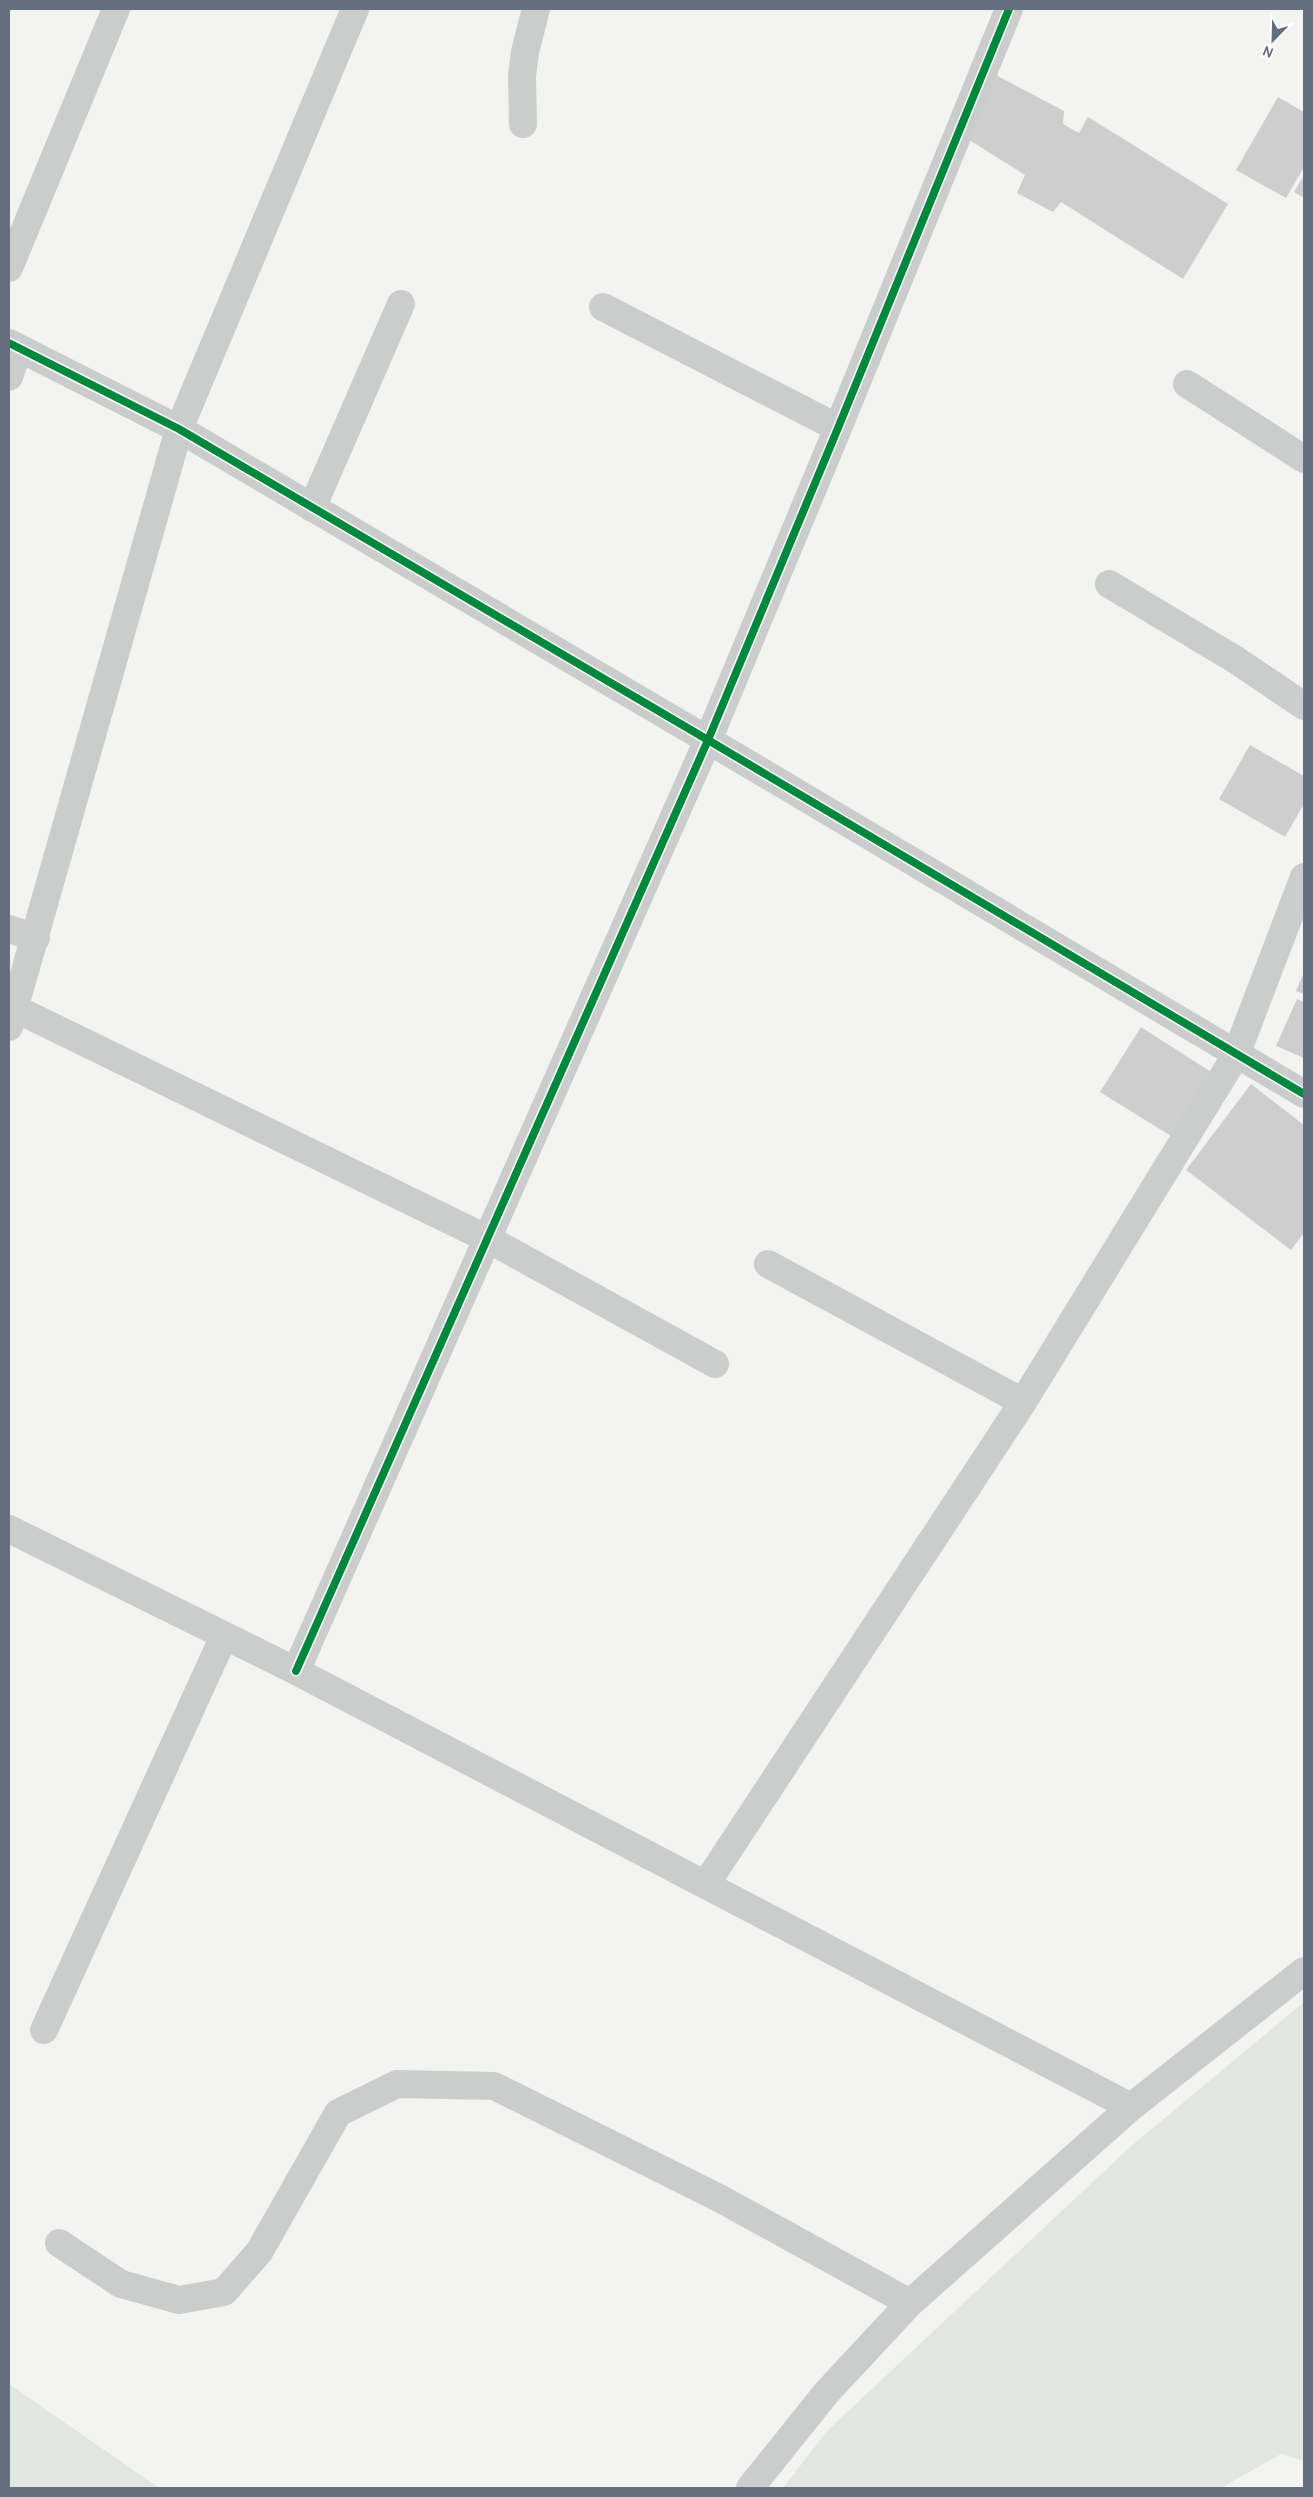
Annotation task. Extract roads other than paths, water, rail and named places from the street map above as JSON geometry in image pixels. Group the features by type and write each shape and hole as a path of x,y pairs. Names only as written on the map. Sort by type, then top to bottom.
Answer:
{"street":[{"path":"9,268 116,9"},
{"path":"355,9 179,429 12,1018 488,1239 715,1364"},
{"path":"523,124 522,76 525,52 536,9"},
{"path":"296,1670 708,740 1009,9"},
{"path":"312,508 400,304"},
{"path":"603,307 838,428"},
{"path":"9,377 14,345 179,429 1304,1094"},
{"path":"1187,384 1304,459"},
{"path":"1109,584 1236,660 1304,706"},
{"path":"706,1884 1023,1402 1236,1055 1304,877"},
{"path":"9,929 36,938"},
{"path":"768,1264 1023,1402"},
{"path":"9,1529 296,1670 1131,2107"},
{"path":"44,2030 224,1636"},
{"path":"750,2488 827,2392 910,2303 1131,2107 1304,1971"},
{"path":"59,2243 121,2284 179,2300 224,2292 259,2252 338,2113 397,2084 494,2086 721,2199 910,2303"}]}
